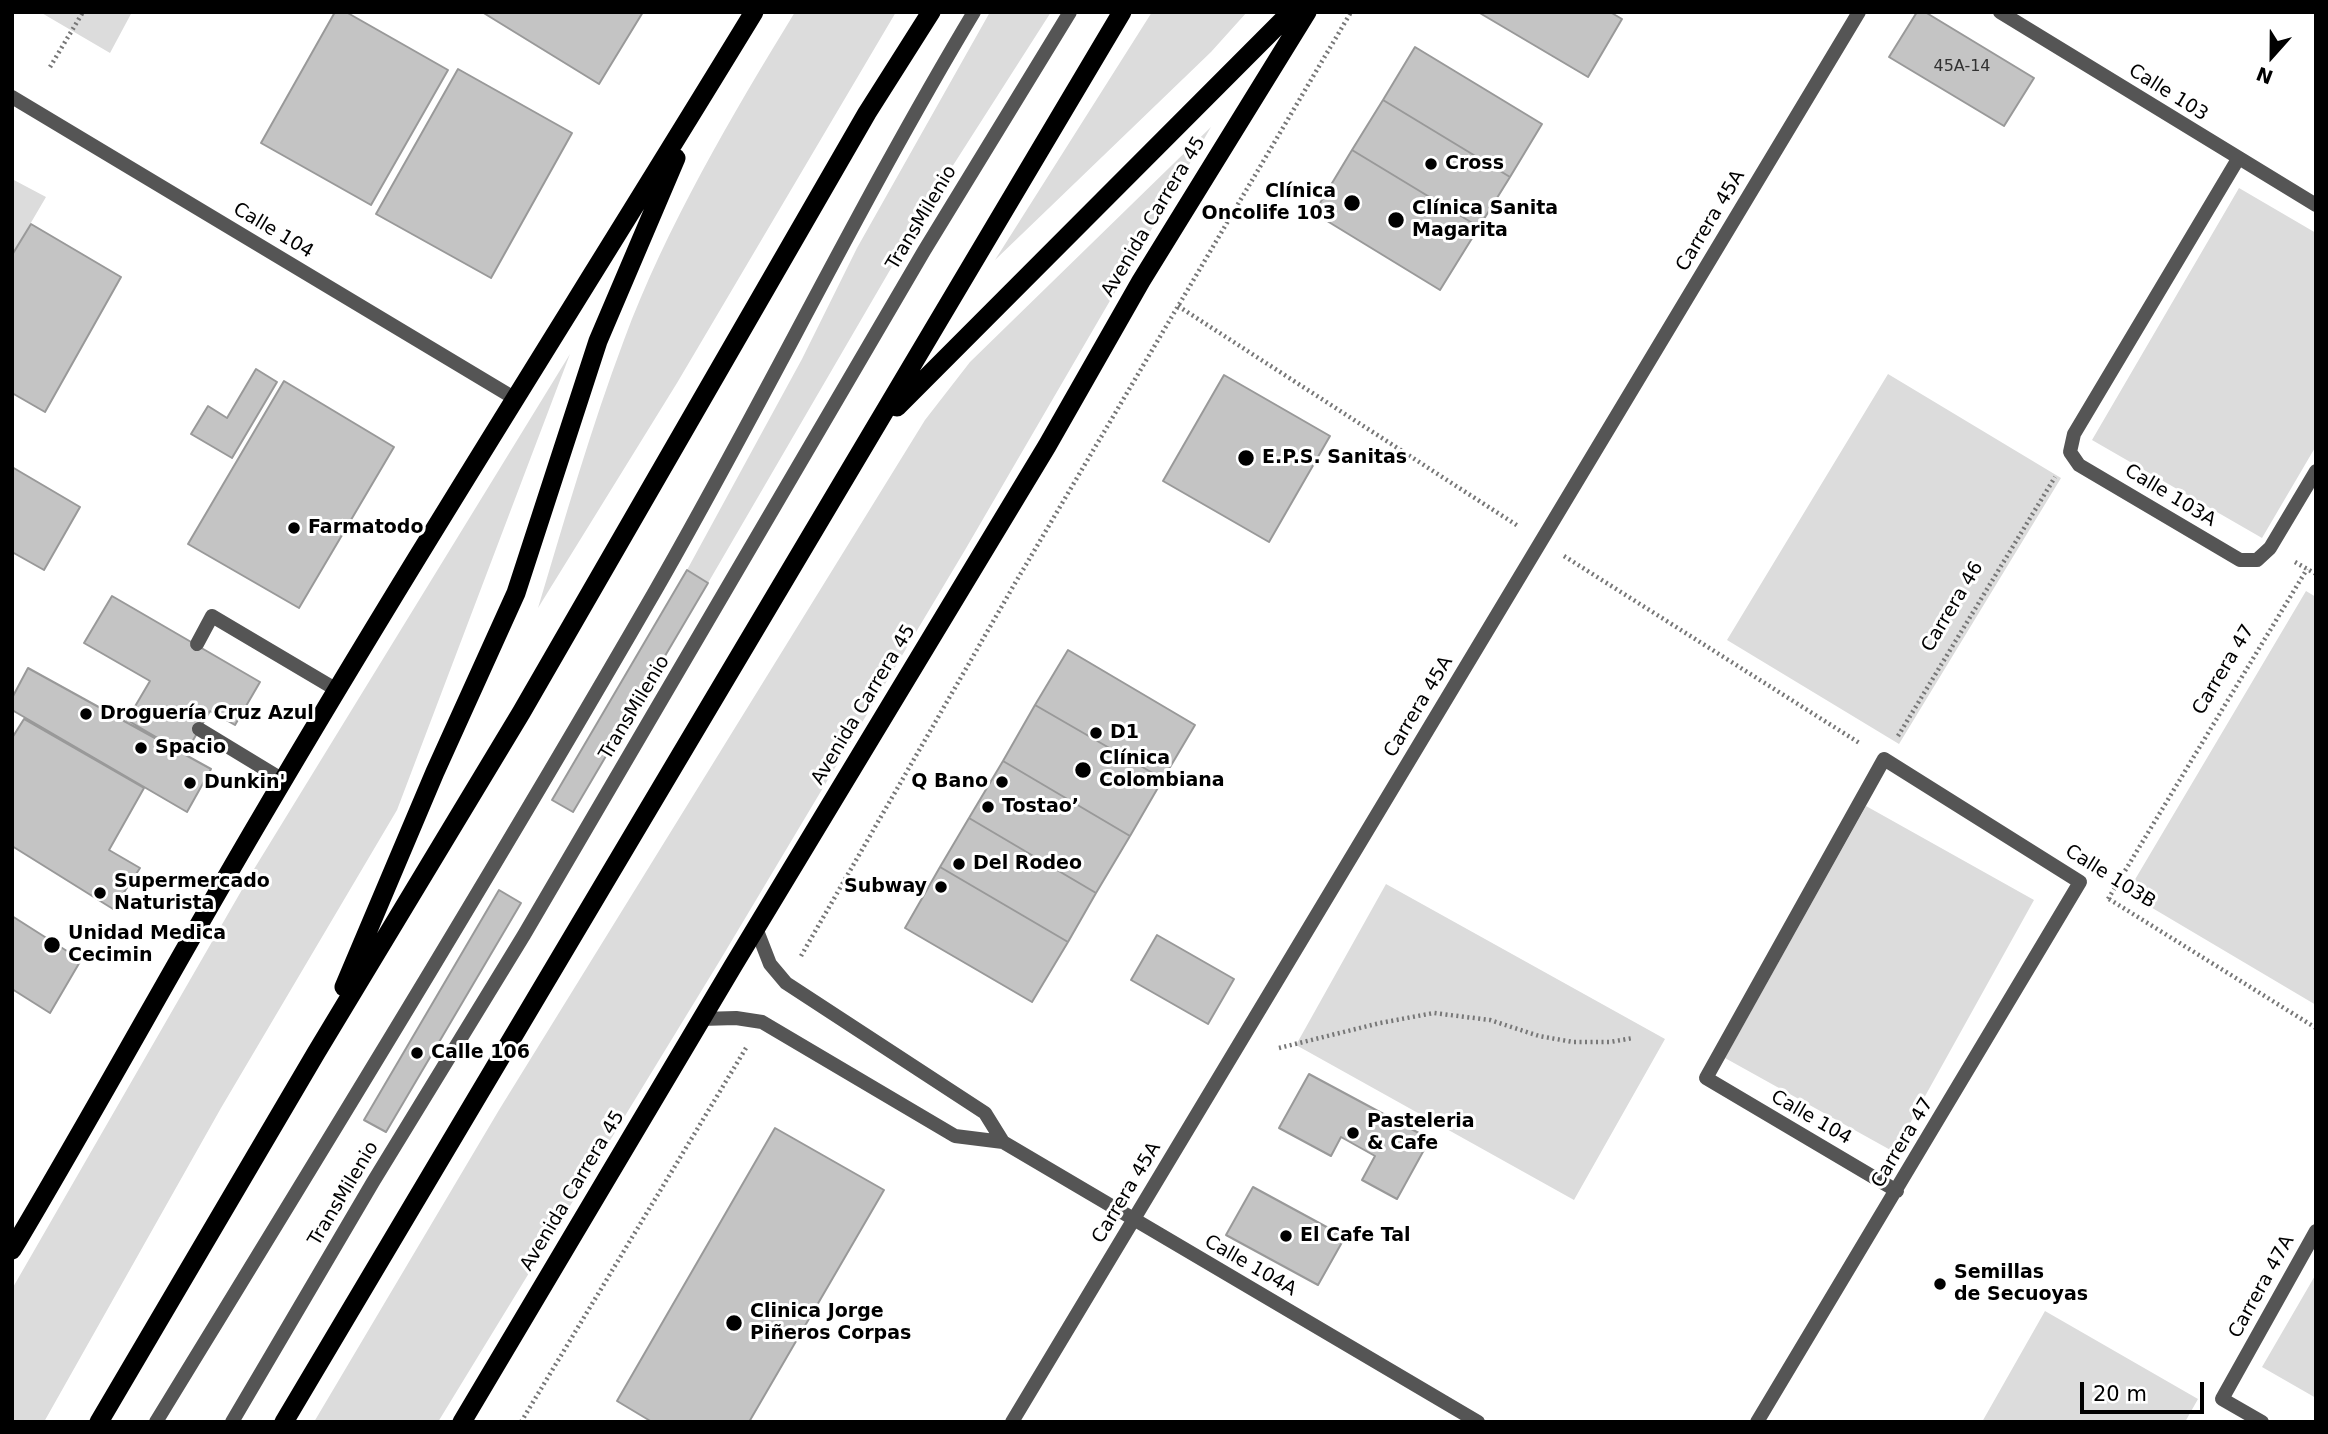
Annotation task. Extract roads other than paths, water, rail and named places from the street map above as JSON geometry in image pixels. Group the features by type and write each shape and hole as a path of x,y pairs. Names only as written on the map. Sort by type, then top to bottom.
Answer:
{"highway":[{"path":"12,1250 337,690 514,398 754,12"},
{"path":"99,1422 316,1053 522,713 867,113 930,12"},
{"path":"284,1422 1122,12"},
{"path":"874,430 1291,12"},
{"name":"Avenida Carrera 45","path":"462,1422 701,1018 1047,446 1141,281 1307,12"},
{"path":"316,1053 435,772 516,593 598,341 705,93"}],"street":[{"path":"156,1422 327,1143 654,593 850,229 974,12"},
{"name":"TransMilenio","path":"232,1422 373,1182 538,911 924,251 1070,12"},
{"name":"Carrera 45A","path":"1012,1422 1859,12"},
{"name":"Calle 103","path":"2000,12 2316,205"},
{"name":"Calle 104","path":"12,97 514,398"},
{"name":"Calle 103A","path":"2238,159 2074,434 2070,452 2080,465 2240,560 2257,560 2270,548 2316,471"},
{"path":"197,644 212,616 337,690"},
{"path":"199,729 284,780"},
{"name":"Calle 103B","path":"1706,1078 1884,759 2080,882"},
{"name":"Carrera 47","path":"1758,1422 2080,882"},
{"name":"Calle 104A","path":"756,928 770,964 786,982 985,1114 1003,1142"},
{"name":"Calle 104A","path":"701,1018 736,1018 762,1022 955,1136 1003,1142 1479,1422"},
{"name":"Calle 104","path":"1706,1078 1897,1191"},
{"name":"Carrera 47A","path":"2262,1422 2222,1399 2316,1231"}],"place":[{"name":"Cross","path":"1431,164"},
{"name":"Clínica Oncolife 103","path":"1352,203"},
{"name":"Clínica Sanita Magarita","path":"1396,220"},
{"name":"E.P.S. Sanitas","path":"1246,458"},
{"name":"Farmatodo","path":"294,528"},
{"name":"Droguería Cruz Azul","path":"86,714"},
{"name":"D1","path":"1096,733"},
{"name":"Spacio","path":"141,748"},
{"name":"Clínica Colombiana","path":"1083,770"},
{"name":"Q Bano","path":"1002,782"},
{"name":"Dunkin'","path":"190,783"},
{"name":"Tostao’","path":"988,807"},
{"name":"Del Rodeo","path":"959,864"},
{"name":"Subway","path":"941,887"},
{"name":"Supermercado Naturista","path":"100,893"},
{"name":"Unidad Medica Cecimin","path":"52,945"},
{"name":"Calle 106","path":"417,1053"},
{"name":"Pasteleria & Cafe","path":"1353,1133"},
{"name":"El Cafe Tal","path":"1286,1236"},
{"name":"Semillas de Secuoyas","path":"1940,1284"},
{"name":"Clinica Jorge Piñeros Corpas","path":"734,1323"}]}
